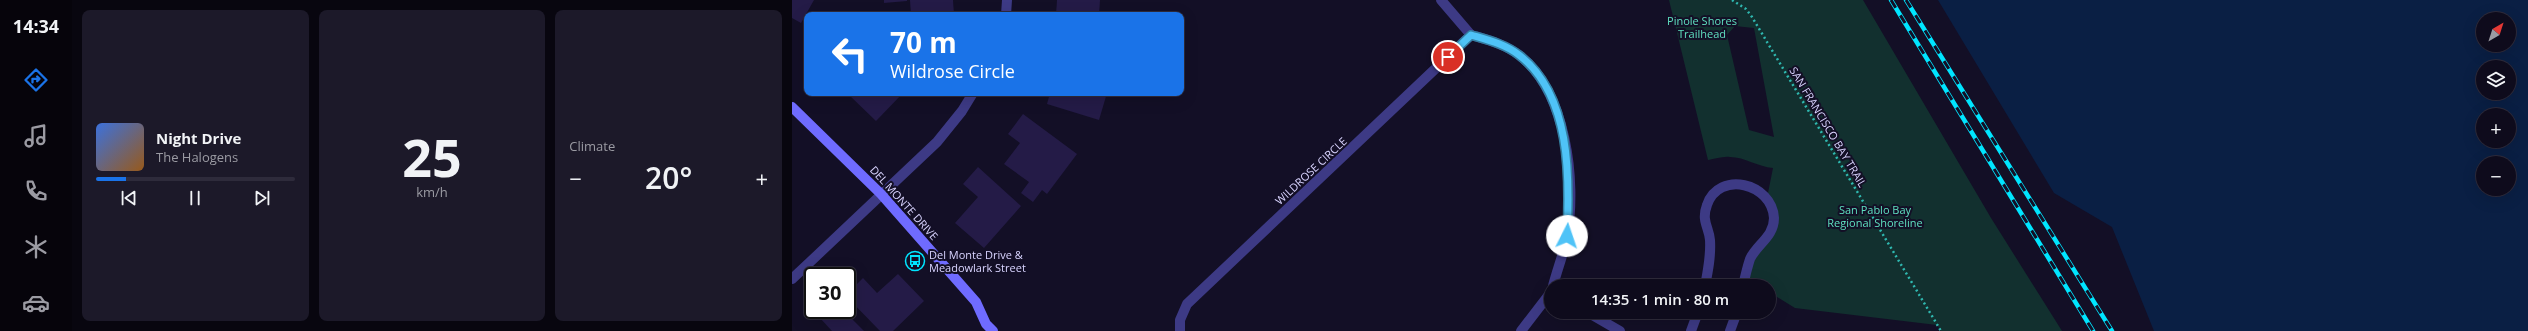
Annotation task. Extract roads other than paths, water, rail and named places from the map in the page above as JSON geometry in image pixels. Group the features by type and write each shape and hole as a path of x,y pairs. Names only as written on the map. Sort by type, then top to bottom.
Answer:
{"street":[{"path":"1006,12 1007,0"},
{"path":"1441,0 1471,35 1503,45 1519,55 1541,79 1553,103 1566,146 1569,193 1567,236 1555,279"},
{"name":"WILDROSE CIRCLE","path":"1180,331 1180,320 1187,304 1471,35"},
{"path":"792,279 937,142 962,111 971,96"},
{"name":"DEL MONTE DRIVE","path":"792,107 881,194 976,302 988,329"},
{"path":"1706,279 1710,244 1704,215 1707,204 1714,194 1724,187 1735,184 1747,185 1758,189 1767,198 1774,218 1772,229 1767,239 1750,259 1745,279"},
{"path":"1521,331 1544,301"},
{"path":"1599,319 1620,331"},
{"path":"1691,331 1695,319"},
{"path":"1730,331 1734,319"}],"water":[{"path":"1938,0 2528,0 2528,331 2154,331 2112,227 2054,193"}],"railway":[{"path":"1891,0 2093,331"},
{"path":"1906,0 2112,331"}],"place":[{"name":"Del Monte Drive & Meadowlark Street","path":"915,261"}],"park label":[{"name":"Pinole Shores Trailhead","path":"1702,27"},
{"name":"San Pablo Bay Regional Shoreline","path":"1875,216"}]}
